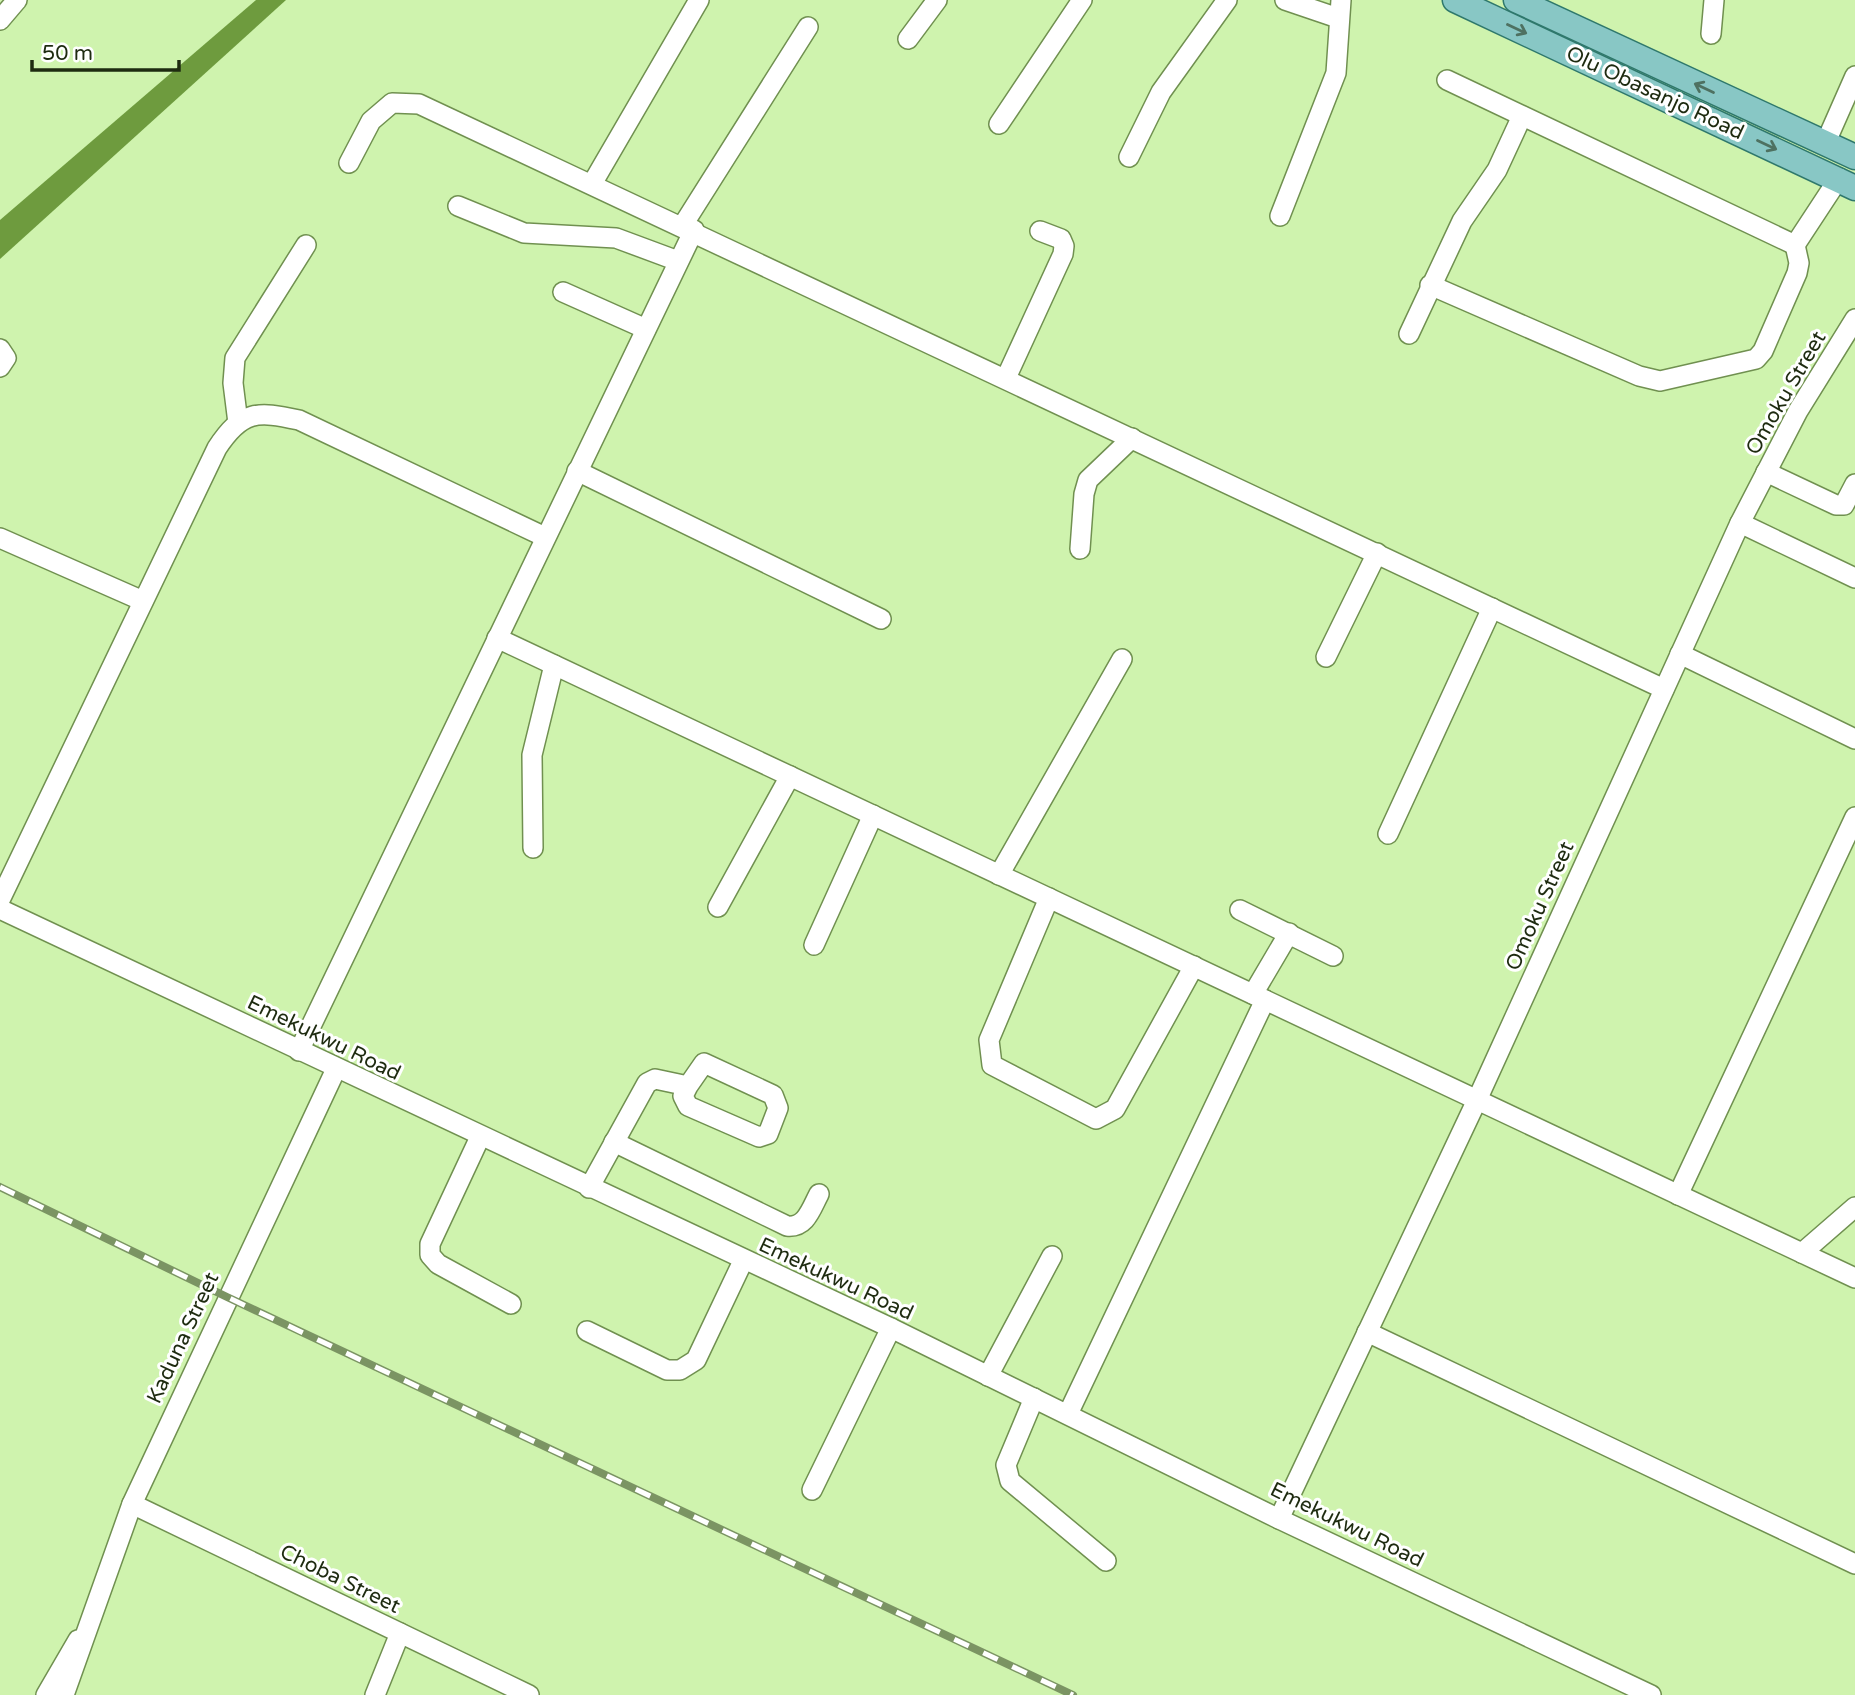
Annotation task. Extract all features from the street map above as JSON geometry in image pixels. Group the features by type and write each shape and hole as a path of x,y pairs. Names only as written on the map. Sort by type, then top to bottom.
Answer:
{"main road":[{"name":"Olu Obasanjo Road","path":"1455,0 1847,183"},
{"name":"Olu Obasanjo Road","path":"1516,0 1855,157"}],"street":[{"path":"0,20 17,0"},
{"path":"592,184 699,0"},
{"path":"908,39 937,0"},
{"path":"999,124 1082,0"},
{"path":"1129,157 1161,92 1227,0"},
{"path":"1280,216 1336,73 1340,51 1339,9 1285,0"},
{"path":"1711,34 1714,0"},
{"path":"299,1051 646,329 678,261 688,228 808,27"},
{"path":"1825,144 1855,76"},
{"path":"1430,285 1639,376 1660,381 1756,359 1763,351 1800,263 1795,245 1447,80"},
{"path":"349,163 371,121 391,103 419,104 688,228 1664,689"},
{"path":"1409,334 1430,285 1473,202 1497,170 1522,116"},
{"path":"1795,245 1847,183"},
{"path":"458,206 524,233 616,238 678,261"},
{"path":"1006,378 1063,254 1061,239 1040,231"},
{"path":"237,423 233,383 235,358 306,245"},
{"path":"563,292 646,329"},
{"name":"Omoku Street","path":"1279,1519 1477,1100 1740,523 1798,411 1855,318"},
{"path":"0,349 6,361 0,367"},
{"path":"0,900 217,448 231,427 237,423 252,414 268,414 299,421 545,537"},
{"path":"1080,549 1084,494 1088,480 1132,438"},
{"path":"577,471 881,619"},
{"path":"1766,472 1836,505 1844,505 1855,484"},
{"path":"1740,523 1855,578"},
{"path":"0,538 143,601"},
{"path":"1326,657 1377,553"},
{"path":"1388,834 1492,608"},
{"path":"497,638 1855,1279"},
{"path":"1680,654 1855,739"},
{"path":"999,875 1122,659"},
{"path":"533,848 532,755 554,665"},
{"path":"718,907 790,776"},
{"path":"814,945 873,815"},
{"path":"1678,1195 1855,817"},
{"path":"1049,898 989,1040 988,1056 992,1065 1096,1119 1115,1109 1194,966"},
{"name":"Emekukwu Road","path":"0,909 743,1261 891,1328 1279,1519 1651,1695"},
{"path":"1240,910 1333,956"},
{"path":"1068,1414 1289,933"},
{"path":"704,1063 773,1095 778,1108 768,1134 759,1137 688,1106 683,1096 688,1086 704,1063"},
{"name":"Kaduna Street","path":"64,1695 79,1660 86,1631 132,1504 336,1069"},
{"path":"589,1188 647,1083 655,1079 688,1086"},
{"path":"480,1137 430,1244 430,1255 438,1264 511,1304"},
{"path":"614,1142 787,1226 795,1227 803,1222 819,1194"},
{"path":"1802,1253 1855,1207"},
{"path":"988,1376 1052,1256"},
{"path":"587,1331 667,1370 689,1367 695,1360 743,1261"},
{"path":"812,1490 891,1328"},
{"path":"1367,1332 1855,1564"},
{"path":"1034,1398 1006,1465 1010,1481 1106,1561"},
{"name":"Choba Street","path":"132,1504 529,1695"},
{"name":"Kaduna Street","path":"46,1695 67,1654 86,1631"},
{"path":"375,1695 400,1633"}],"shaded area":[{"path":"256,0 286,0 0,259 0,220"}],"railway":[{"path":"0,1187 227,1297 1073,1695"}]}
